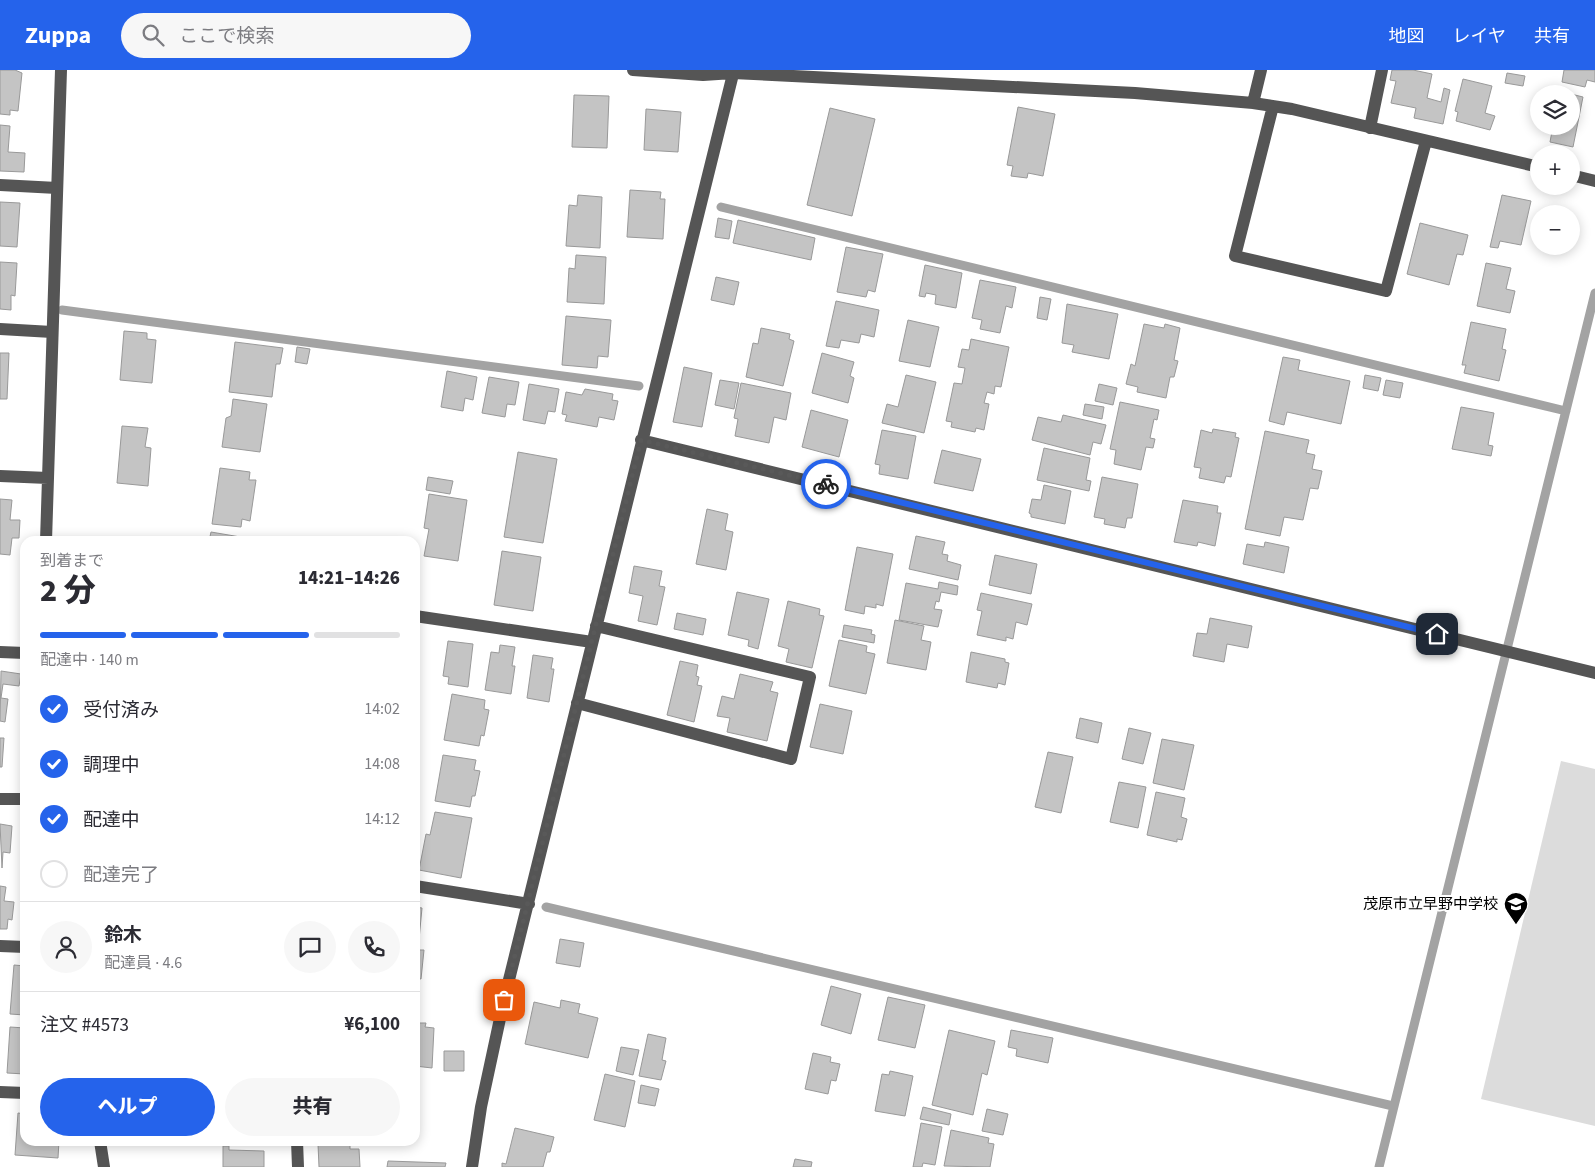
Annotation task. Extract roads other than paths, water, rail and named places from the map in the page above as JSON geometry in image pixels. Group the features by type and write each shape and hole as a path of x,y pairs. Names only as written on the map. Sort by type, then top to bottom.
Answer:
{"street":[{"path":"46,536 61,70"},
{"path":"633,70 703,75 734,72 1135,93 1273,106 1530,165"},
{"path":"1253,104 1261,70"},
{"path":"1370,128 1382,70"},
{"path":"472,1167 494,1043 641,440 734,72"},
{"path":"1273,106 1235,256 1367,287 1386,291 1426,141"},
{"path":"1580,177 1595,180"},
{"path":"0,185 57,188"},
{"path":"0,329 52,332"},
{"path":"641,440 1595,673"},
{"path":"0,476 48,478"},
{"path":"420,617 592,642"},
{"path":"577,703 791,759 810,677 596,626"},
{"path":"0,652 20,653"},
{"path":"0,798 20,799"},
{"path":"420,887 529,904"},
{"path":"0,946 20,947"},
{"path":"0,1092 20,1094"},
{"path":"101,1146 104,1167"},
{"path":"297,1146 298,1167"}],"waterway":[{"path":"721,207 1566,411"},
{"path":"1379,1167 1595,293"},
{"path":"62,310 639,386"},
{"path":"546,907 1393,1106"}],"place":[{"name":"茂原市立早野中学校","path":"1516,925"}]}
